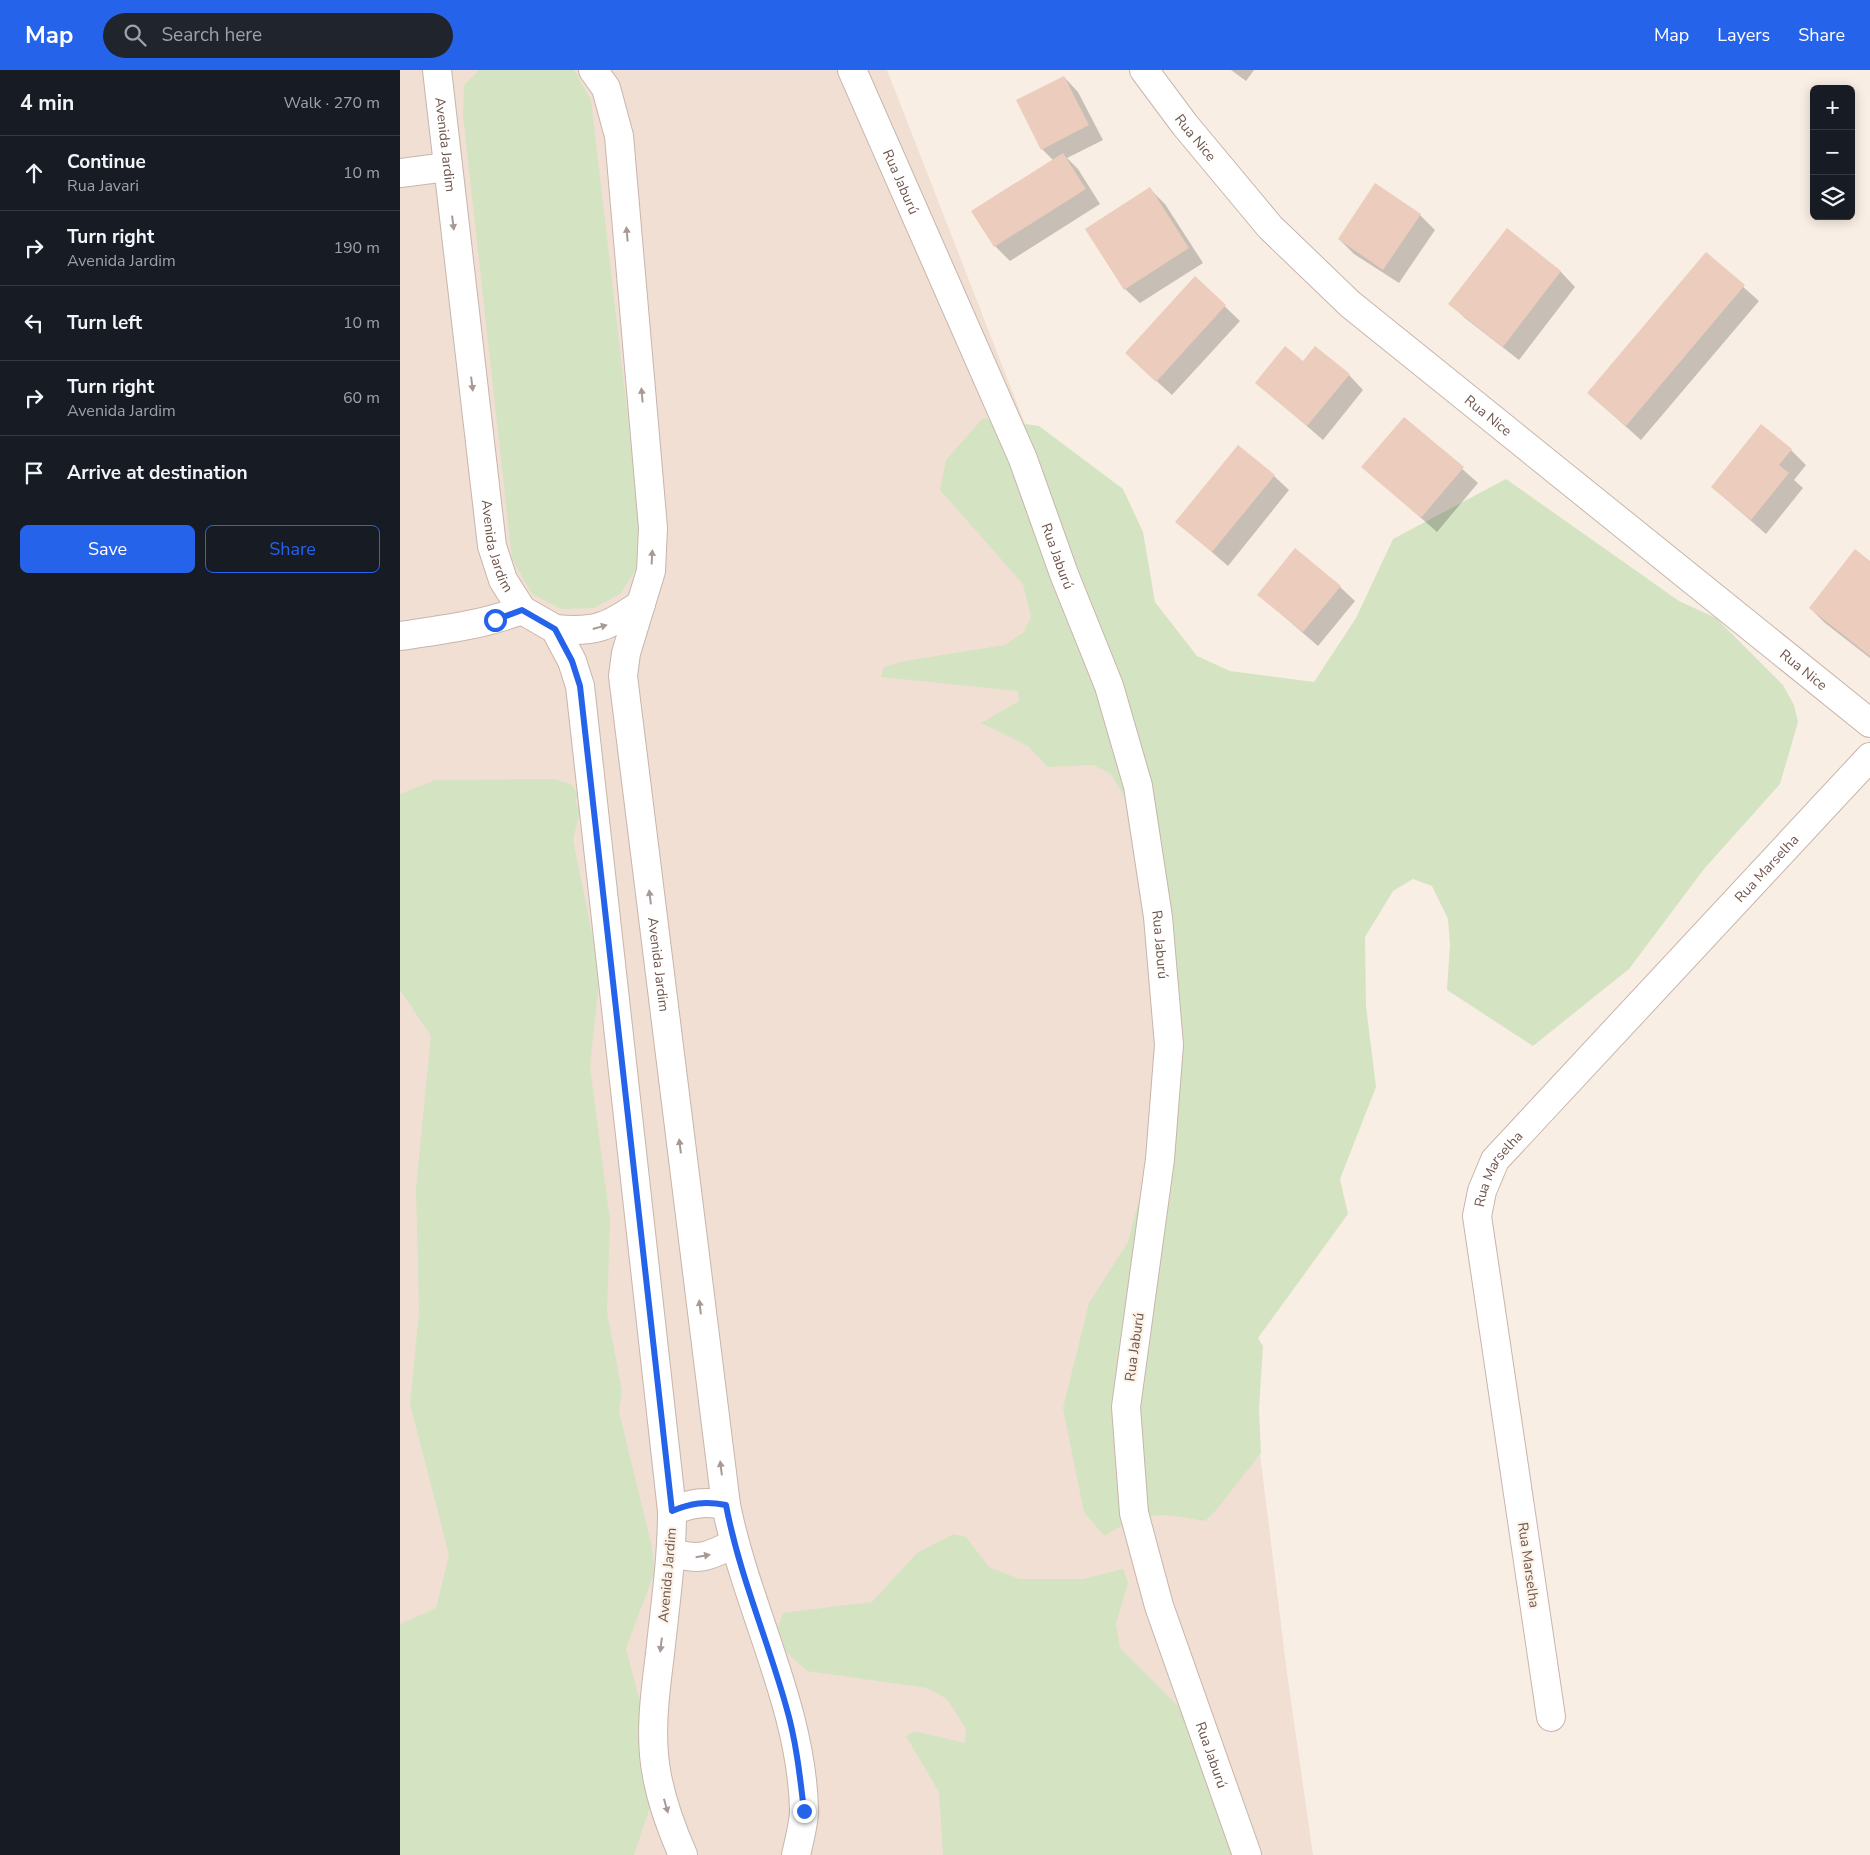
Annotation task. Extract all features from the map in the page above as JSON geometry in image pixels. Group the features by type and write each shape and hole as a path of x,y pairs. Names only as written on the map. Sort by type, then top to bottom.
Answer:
{"street":[{"name":"Avenida Jardim","path":"437,70 492,546 503,580 522,610 555,629 572,661 580,686 672,1511 672,1552 656,1692 654,1741 657,1775 672,1830 683,1855"},
{"path":"442,104 448,81 457,70"},
{"name":"Avenida Jardim","path":"593,70 606,88 620,146 653,528 651,571 626,653 623,676 726,1505 733,1544 787,1707 799,1760 804,1811 796,1855"},
{"name":"Rua Jaburú","path":"852,70 1023,459 1064,574 1109,686 1138,786 1158,917 1169,1045 1160,1160 1126,1407 1134,1513 1159,1606 1247,1855"},
{"name":"Rua Nice","path":"1144,70 1185,125 1270,227 1350,304 1870,724"},
{"path":"400,173 447,167"},
{"path":"555,629 579,632 604,627 641,604"},
{"path":"400,636 470,626 495,620 522,610"},
{"name":"Rua Marselha","path":"1551,1717 1478,1216 1482,1190 1495,1160 1870,756"},
{"path":"672,1511 690,1504 706,1502 726,1505"},
{"path":"672,1552 687,1558 703,1557 733,1544"}],"shaded area":[{"path":"400,70 887,70 1183,829 1287,1673 1313,1855 400,1855"}],"green space":[{"path":"479,70 574,70 591,100 642,539 637,568 620,594 594,608 561,609 532,594 512,559 463,116 464,85"},
{"path":"983,418 1039,426 1123,489 1143,532 1155,602 1197,656 1230,671 1314,682 1356,618 1393,539 1506,479 1679,601 1716,618 1783,685 1794,705 1798,722 1780,784 1704,869 1629,969 1533,1046 1447,990 1450,944 1448,919 1432,886 1413,879 1393,891 1365,937 1366,1006 1376,1087 1340,1179 1348,1214 1258,1338 1263,1346 1259,1408 1261,1453 1217,1509 1205,1521 1175,1516 1153,1516 1131,1522 1104,1536 1084,1512 1063,1408 1089,1303 1128,1242 1137,1207 1163,1156 1153,846 1111,774 1093,765 1048,767 1028,746 981,723 1019,701 1018,691 881,677 884,667 905,661 1005,645 1024,632 1031,617 1023,584 940,490 946,460"},
{"path":"555,779 572,785 579,797 575,800 580,812 573,840 600,972 590,1066 610,1221 607,1311 622,1392 619,1412 652,1547 655,1571 626,1648 642,1710 652,1801 634,1855 400,1855 400,1624 436,1608 449,1555 410,1404 419,1312 416,1188 431,1036 400,990 400,794 435,780"},
{"path":"954,1534 966,1537 989,1567 1019,1579 1083,1579 1123,1569 1128,1583 1116,1624 1120,1648 1197,1725 1241,1826 1232,1855 943,1855 939,1792 906,1736 914,1731 965,1743 966,1729 947,1699 927,1688 807,1671 787,1653 778,1627 783,1613 872,1602 917,1553"}],"building":[{"path":"1064,76 1089,125 1041,150 1016,100"},
{"path":"1063,153 1086,189 994,247 971,211"},
{"path":"1375,183 1421,214 1383,270 1338,239"},
{"path":"1150,187 1189,248 1124,290 1085,229"},
{"path":"1507,228 1561,271 1503,347 1448,304"},
{"path":"1706,252 1745,285 1626,426 1587,393"},
{"path":"1195,276 1226,305 1156,382 1125,353"},
{"path":"1285,346 1303,361 1315,346 1350,374 1307,426 1255,383"},
{"path":"1404,417 1464,467 1421,518 1361,467"},
{"path":"1761,424 1792,449 1779,465 1789,473 1751,520 1711,487"},
{"path":"1238,445 1275,475 1212,552 1175,522"},
{"path":"1295,548 1341,586 1303,632 1257,595"},
{"path":"1855,549 1870,561 1870,656 1809,608"}],"route":[{"path":"495,620 522,610 555,629 572,661 580,686 672,1511 690,1504 706,1502 726,1505 733,1544 787,1707 799,1760 804,1811"}]}
